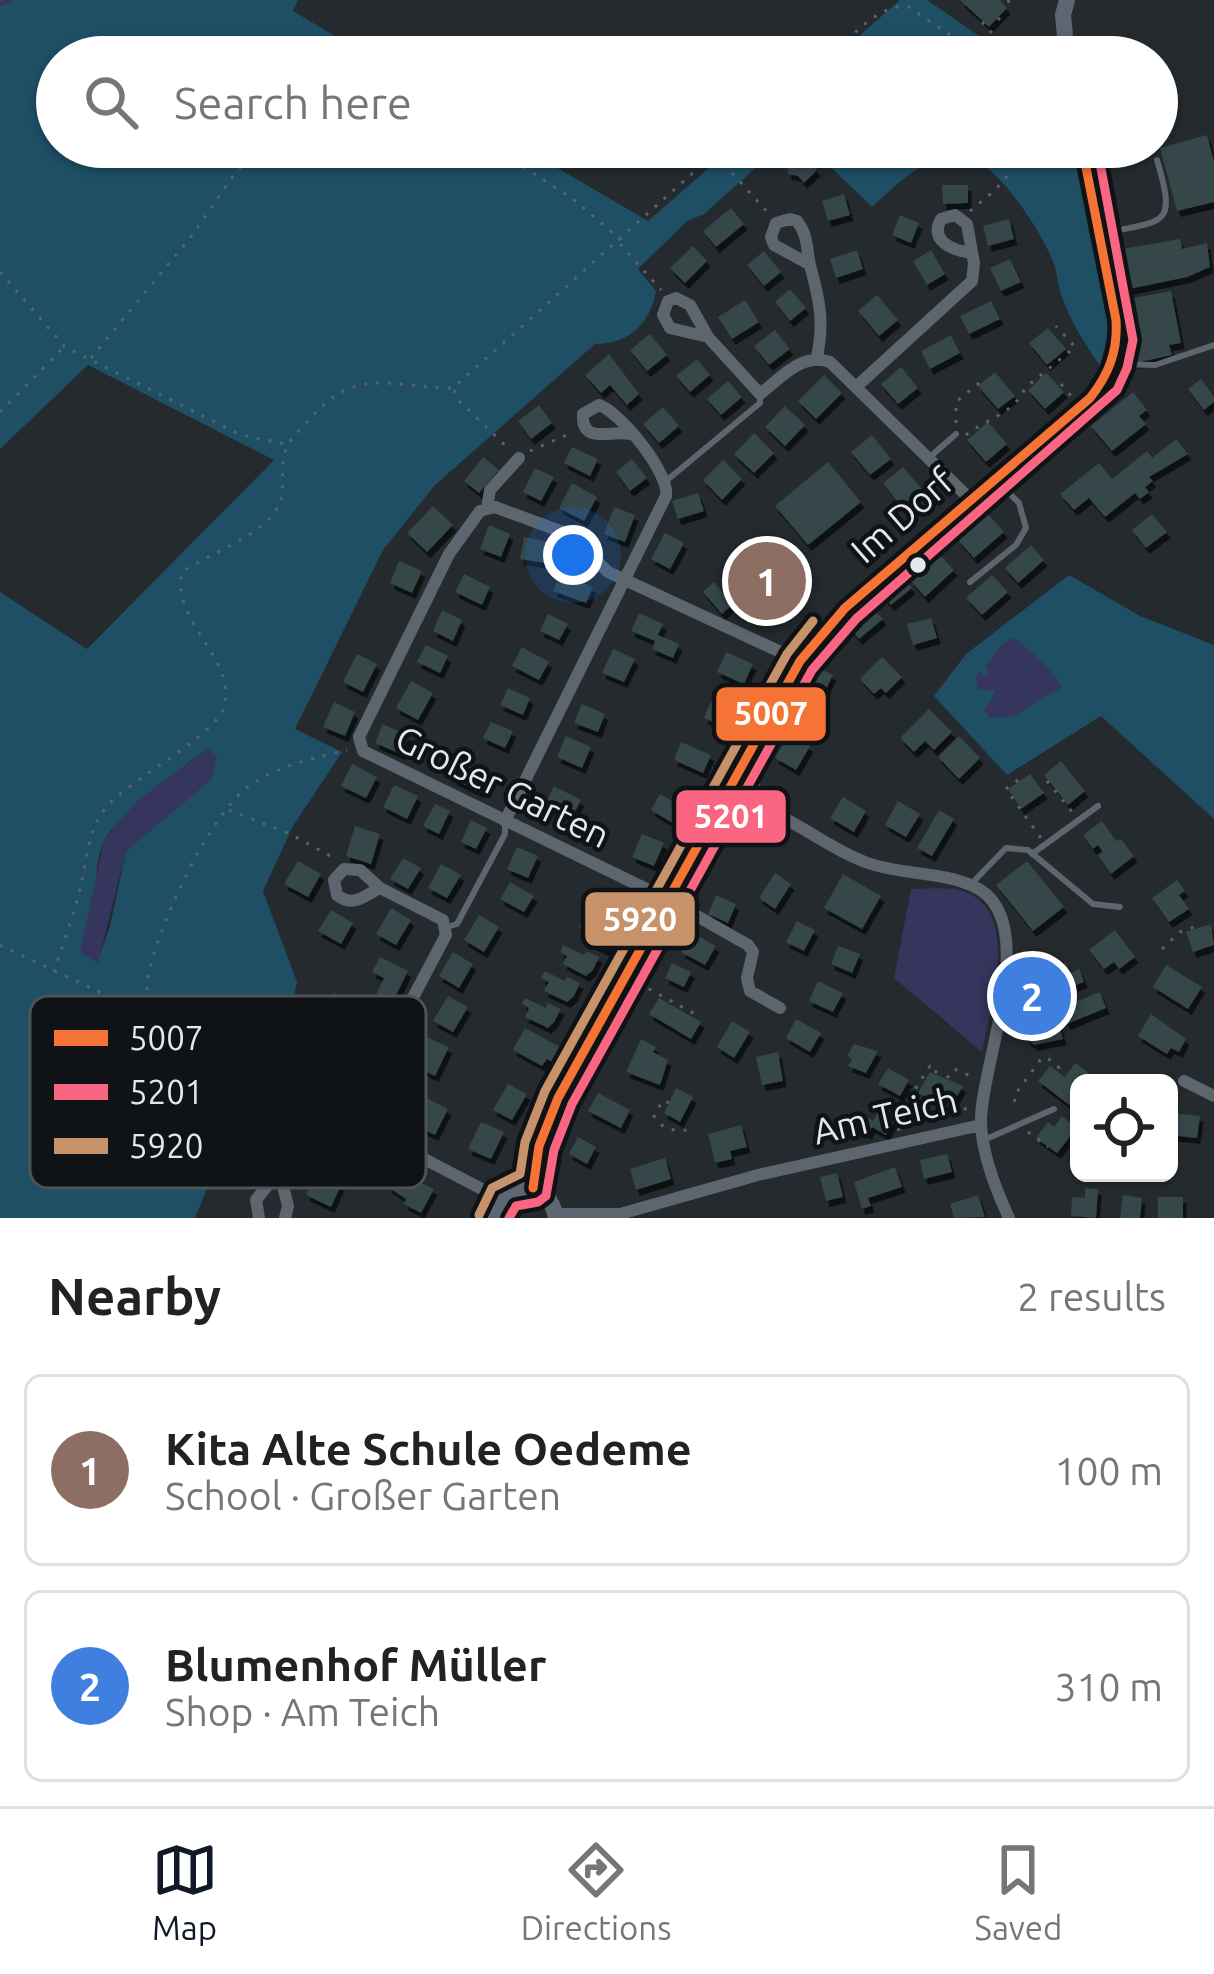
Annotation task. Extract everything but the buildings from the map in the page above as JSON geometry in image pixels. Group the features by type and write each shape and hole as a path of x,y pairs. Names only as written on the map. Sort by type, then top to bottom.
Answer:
{"street":[{"path":"1064,36 1067,0"},
{"path":"1086,168 1116,320 1113,363"},
{"path":"856,387 964,290 974,274 970,233 962,218 948,215 941,219 936,230 944,245 971,253"},
{"path":"809,264 775,245 771,237 776,224 790,219 803,227 824,325 817,357"},
{"path":"708,337 670,328 663,315 668,301 676,298 690,305 708,337 760,394 802,362 817,357 830,362 970,500"},
{"name":"Im Dorf","path":"533,1188 546,1124 800,662 845,608 1090,398 1113,363"},
{"path":"506,821 666,496 666,481 650,454 614,412 599,405 584,414 584,427 602,436 629,434"},
{"name":"Großer Garten","path":"518,458 490,490 487,508 449,554 359,737 360,745 363,751 669,900 748,945 753,952 749,992 780,1008"},
{"path":"487,508 571,535 595,561 623,579 800,662"},
{"path":"746,761 755,788 773,811"},
{"path":"722,804 749,803 773,811 839,852 870,864 970,885"},
{"path":"380,888 361,899 344,901 334,880 344,869 360,870 380,888 433,914 447,928 413,996"},
{"name":"Am Teich","path":"556,1216 620,1214 758,1174 982,1132 985,1083 1007,971 1006,934 997,907 970,885"},
{"path":"1184,1081 1214,1096"},
{"path":"982,1132 1009,1218"},
{"path":"426,1160 501,1199"},
{"path":"259,1218 256,1200 266,1188"},
{"path":"284,1188 288,1205 285,1218"},
{"path":"494,1218 501,1199 515,1189 533,1188 552,1203 556,1216"}],"lane":[{"path":"1099,235 1153,223 1163,216 1168,198 1159,168"},
{"path":"1113,363 1155,364 1214,345"},
{"path":"666,481 760,403 760,394"},
{"path":"928,458 956,434"},
{"path":"970,582 1016,544 1027,528 1019,503 995,478"},
{"path":"1032,854 1098,806"},
{"path":"447,928 458,924 505,834 506,821"},
{"path":"970,885 1006,848 1017,848 1032,854 1094,904 1120,907"},
{"path":"982,1132 1054,1108"}],"path":[{"path":"1008,0 1011,7"},
{"path":"854,36 897,5 909,7 951,36"},
{"path":"982,22 993,34"},
{"path":"90,360 241,168"},
{"path":"525,168 573,200 620,241 668,301"},
{"path":"54,972 79,892 92,824 110,802 160,761 206,734 223,713 227,688 184,611 178,590 182,572 264,524 276,511 284,493 287,445 322,404 352,385 390,380 453,388 699,168"},
{"path":"728,168 776,224"},
{"path":"962,218 1004,182 1012,168"},
{"path":"0,272 65,347 241,435 287,445"},
{"path":"985,378 956,402 956,434 965,436 998,417 1075,347 1056,326"},
{"path":"0,412 65,347"},
{"path":"1048,369 1053,376"},
{"path":"453,388 458,400 518,458 584,427"},
{"path":"147,996 148,974 177,892 227,809 248,785 272,772 360,745"},
{"path":"1018,780 1006,789 1046,844"},
{"path":"1047,781 1079,820"},
{"path":"227,809 290,834 336,859 344,869"},
{"path":"1162,949 1180,932 1196,927"},
{"path":"0,945 107,996"},
{"path":"626,976 694,1014 693,1018"},
{"path":"1015,1102 1041,1059 1046,1057 1067,1074"},
{"path":"901,1145 897,1118 930,1066 937,1069 935,1075"},
{"path":"947,1078 954,1069 985,1083"},
{"path":"669,1102 663,1100 654,1116 659,1124 674,1131 691,1130"},
{"path":"947,1105 945,1109 982,1109"},
{"path":"1022,1127 1048,1147"}],"shaded area":[{"path":"0,0 298,0 293,11 335,36 36,36 36,168 558,168 648,221 709,168 755,168 704,214 687,221 638,269 656,291 643,323 618,340 595,344 435,485 383,550 295,729 342,752 293,826 263,891 297,982 294,996 30,996 30,1188 207,1188 195,1218 0,1218 0,592 87,649 274,460 88,365 0,449","holes":["210,748 157,823 126,851 97,963 96,884 104,841 136,806"]},
{"path":"900,0 927,0 979,36 859,36"},
{"path":"832,168 919,168 911,173 872,207"},
{"path":"988,168 1076,168 1109,330 1100,366 1067,309 1039,234"},
{"path":"1069,575 1140,616 1214,645 1214,819 1101,716 1007,775 934,696 966,654"},
{"path":"1014,638 1062,687 1012,717 990,718 984,710 996,691 978,689 976,676 980,671 984,676 990,673 986,666 1002,644"},
{"path":"209,748 217,757 211,780 126,851 98,963 80,952 104,840 138,800"},
{"path":"911,889 959,890 979,900 991,916 998,960 982,1052 894,978"}],"waterway":[{"path":"0,4 10,0"}],"transit line":[{"name":"5007","path":"533,1188 539,1146 558,1098 800,661 845,608 1090,398 1102,380 1114,352 1116,320 1086,168"},
{"name":"5201","path":"509,1218 516,1206 546,1196 554,1150 572,1104 812,670 856,619 1117,390 1133,340 1101,168"},
{"name":"5920","path":"479,1215 492,1188 520,1174 525,1142 545,1091 787,654 813,621"}],"place":[{"name":"Kita Alte Schule Oedeme","path":"767,581"},
{"name":"Blumenhof Müller","path":"1032,996"}]}
